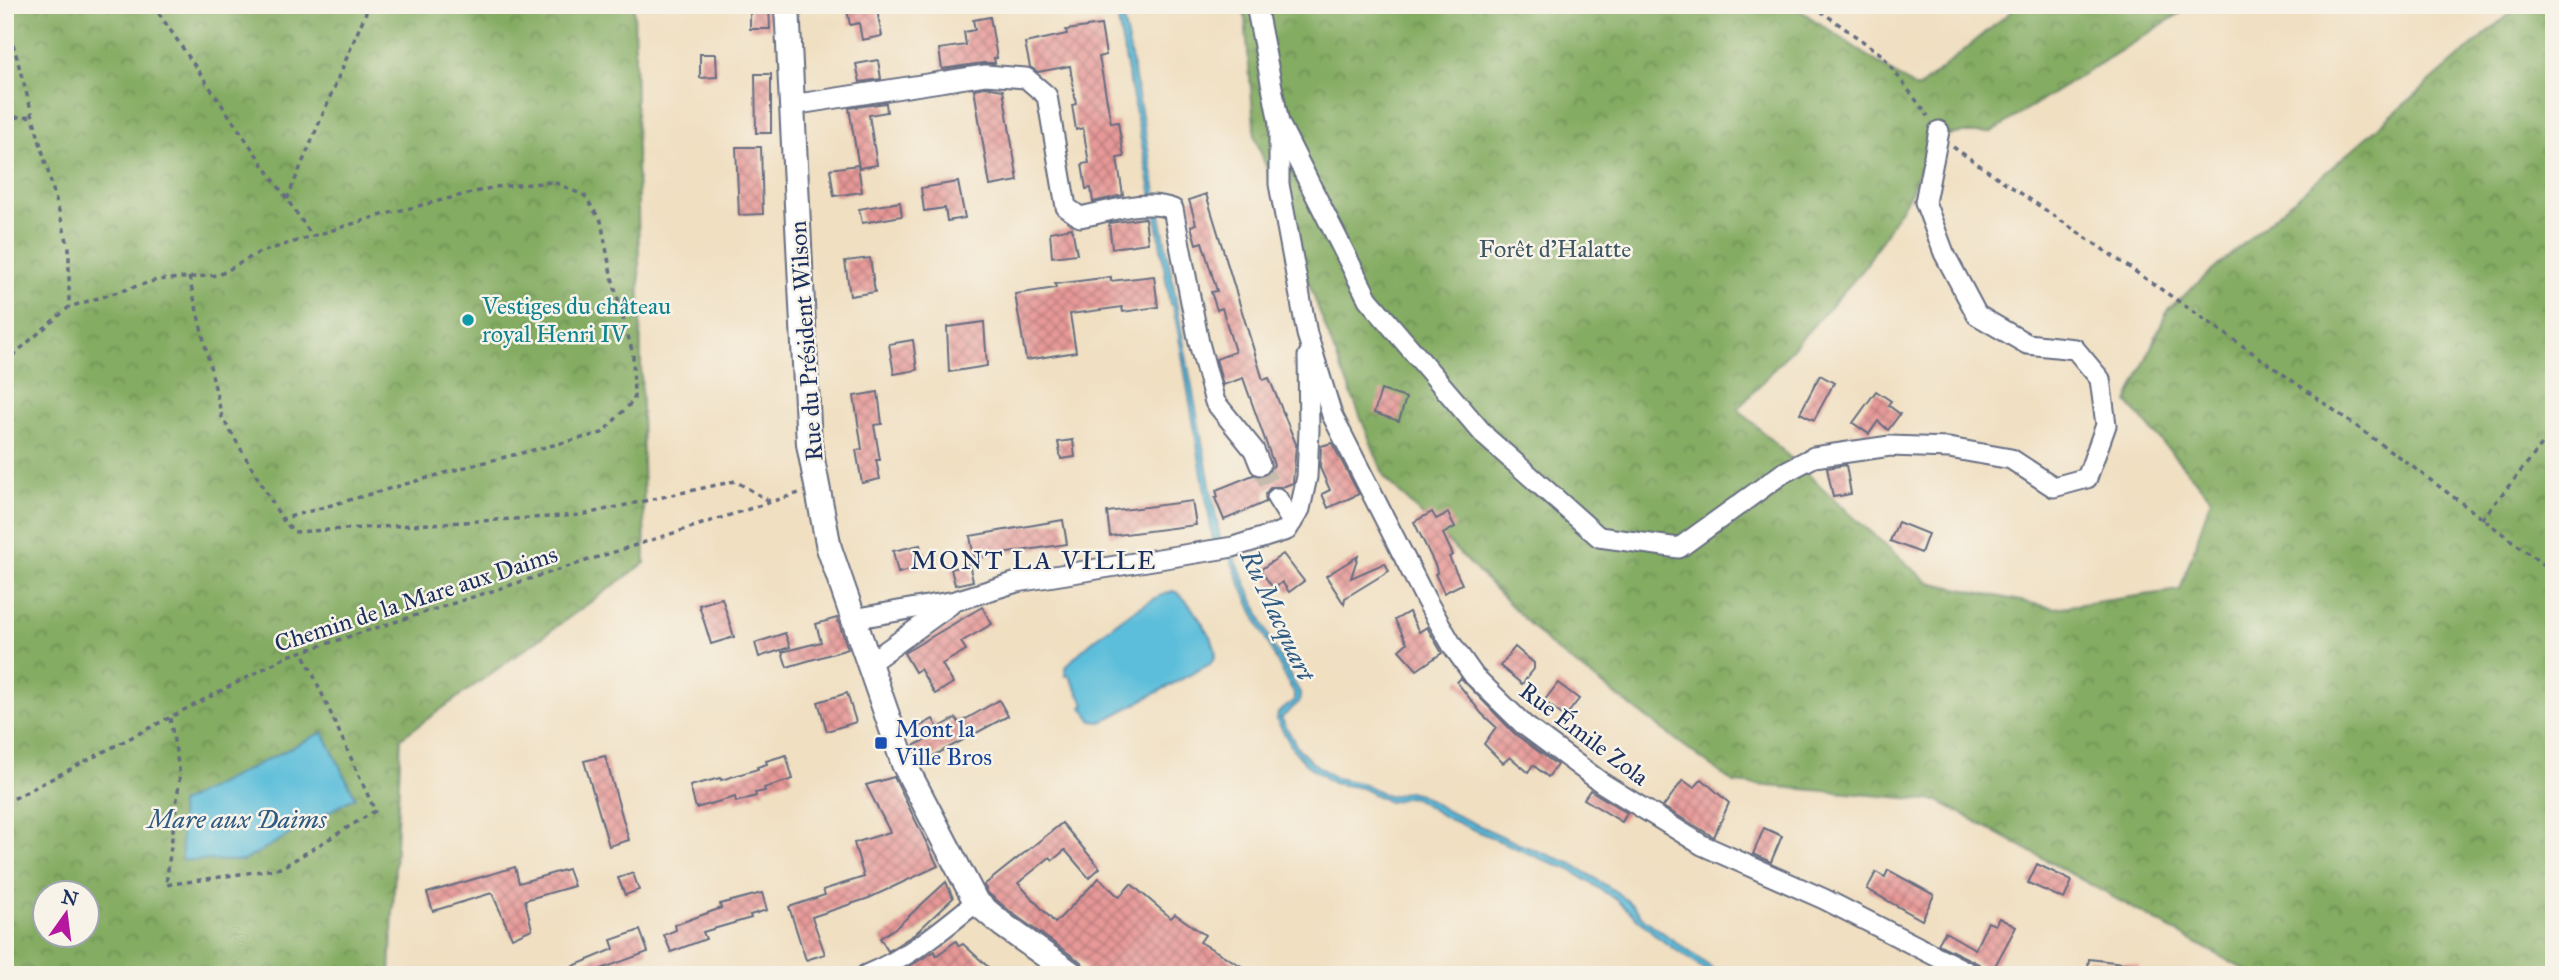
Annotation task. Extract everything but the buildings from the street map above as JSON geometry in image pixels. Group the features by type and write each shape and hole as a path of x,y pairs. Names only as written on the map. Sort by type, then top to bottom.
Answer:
{"street":[{"name":"Rue du Président Wilson","path":"787,5 809,444 829,548 904,764 976,902 1003,925 1073,975"},
{"path":"853,619 955,601 1017,582 1233,547 1287,530 1300,509 1307,477 1307,334 1279,184 1279,123 1256,5"},
{"path":"792,105 985,75 1026,78 1047,96 1066,207 1080,217 1142,206 1166,206 1173,209 1199,343 1214,402 1254,450 1260,465"},
{"path":"1279,123 1368,299 1486,437 1599,537 1679,548 1783,473 1814,457 1890,446 1949,448 2011,459 2054,487 2087,478 2106,425 2100,379 2075,349 2027,344 1978,316 1944,253 1926,202 1939,131"},
{"name":"Rue Émile Zola","path":"1307,334 1332,415 1426,600 1474,676 1524,725 1602,783 1702,845 1824,899 1973,975"},
{"path":"1277,498 1292,522"},
{"path":"868,664 955,601"},
{"path":"866,975 927,943 976,902"}],"path":[{"path":"153,5 313,237"},
{"path":"287,199 369,5"},
{"path":"1812,5 1882,55 1950,145 2174,298 2554,573"},
{"path":"5,16 69,248 69,307"},
{"path":"5,118 33,116"},
{"path":"5,362 69,307 157,280 219,275 258,254 378,216 495,187 554,182 585,196 601,221 611,274 633,354 634,400 602,433 473,465 282,519"},
{"path":"189,277 222,417 282,519 294,532 581,515 734,481 771,502"},
{"path":"2482,519 2554,430"},
{"name":"Chemin de la Mare aux Daims","path":"5,803 288,656 817,487"},
{"path":"170,718 180,775 166,886 281,868 375,811 303,652"}],"green space":[{"path":"5,5 634,5 645,563 401,738 390,975 5,975"},
{"name":"Forêt d'Halatte","path":"1244,5 1792,5 1917,89 2019,5 2193,5 1990,133 1961,133 1931,138 1911,192 1863,270 1738,409 1861,524 1928,582 2054,608 2180,590 2211,498 2127,402 2168,309 2519,5 2554,5 2554,975 2254,975 1939,801 1734,783 1552,647 1385,478 1333,348 1255,137"}],"water":[{"path":"1115,5 1120,5 1130,52 1221,545 1214,544 1178,331 1170,304 1156,216"},
{"path":"1233,554 1272,644 1300,693 1299,702 1281,718 1297,747 1310,761 1335,778 1364,784 1389,797 1408,791 1419,794 1447,811 1521,845 1572,864 1616,892 1644,919 1713,969 1729,975 1711,974 1659,938 1617,900 1569,869 1447,818 1414,798 1389,802 1362,788 1333,783 1307,765 1293,749 1277,720 1278,713 1294,701 1294,693 1251,608 1229,555"},
{"path":"1173,591 1184,599 1204,625 1215,649 1214,659 1210,664 1111,717 1101,722 1092,721 1082,707 1085,705 1069,675 1066,676 1065,668 1115,624 1146,603"},
{"name":"Mare aux Daims","path":"323,732 355,797 243,861 182,860 180,803"}],"tunnel":[{"path":"1260,465 1277,498"}],"place":[{"name":"Vestiges du château royal Henri IV","path":"468,320"},
{"name":"Mont la Ville Bros","path":"881,743"}],"district":[{"name":"MONT LA VILLE","path":"1034,560"}],"water label":[{"name":"Ru Macquart","path":"1278,615"}]}
